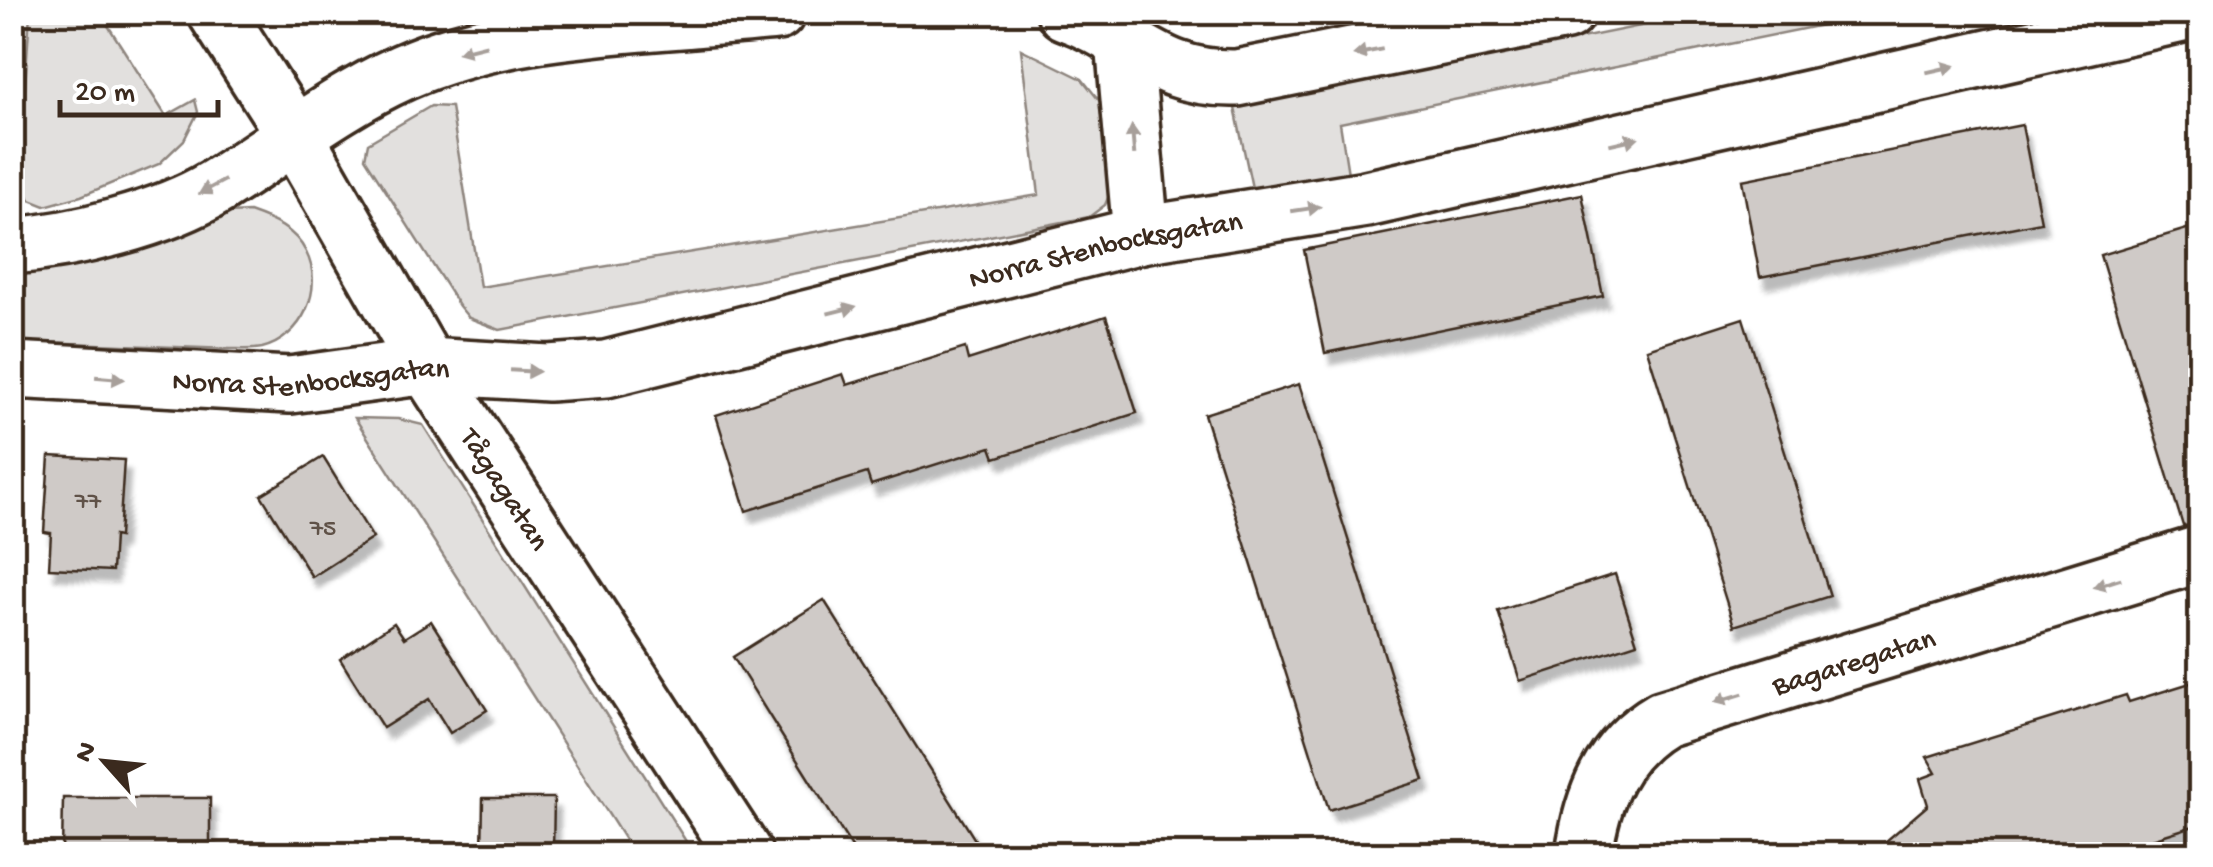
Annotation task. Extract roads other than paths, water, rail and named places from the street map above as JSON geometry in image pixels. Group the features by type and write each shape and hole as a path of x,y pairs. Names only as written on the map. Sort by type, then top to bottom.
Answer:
{"street":[{"name":"Tågagatan","path":"216,12 294,134 427,366 744,854"},
{"path":"12,246 97,231 212,190 294,134 402,72 478,47 536,36 777,12"},
{"path":"1066,12 1123,28 1188,76 1237,78 1566,12"},
{"name":"Norra Stenbocksgatan","path":"12,370 290,385 427,366 548,373 606,369 1141,235 1366,199 2191,12"},
{"path":"1123,28 1141,235"},
{"name":"Bagaregatan","path":"1584,854 1597,795 1614,760 1636,734 1662,719 2200,554"}]}
